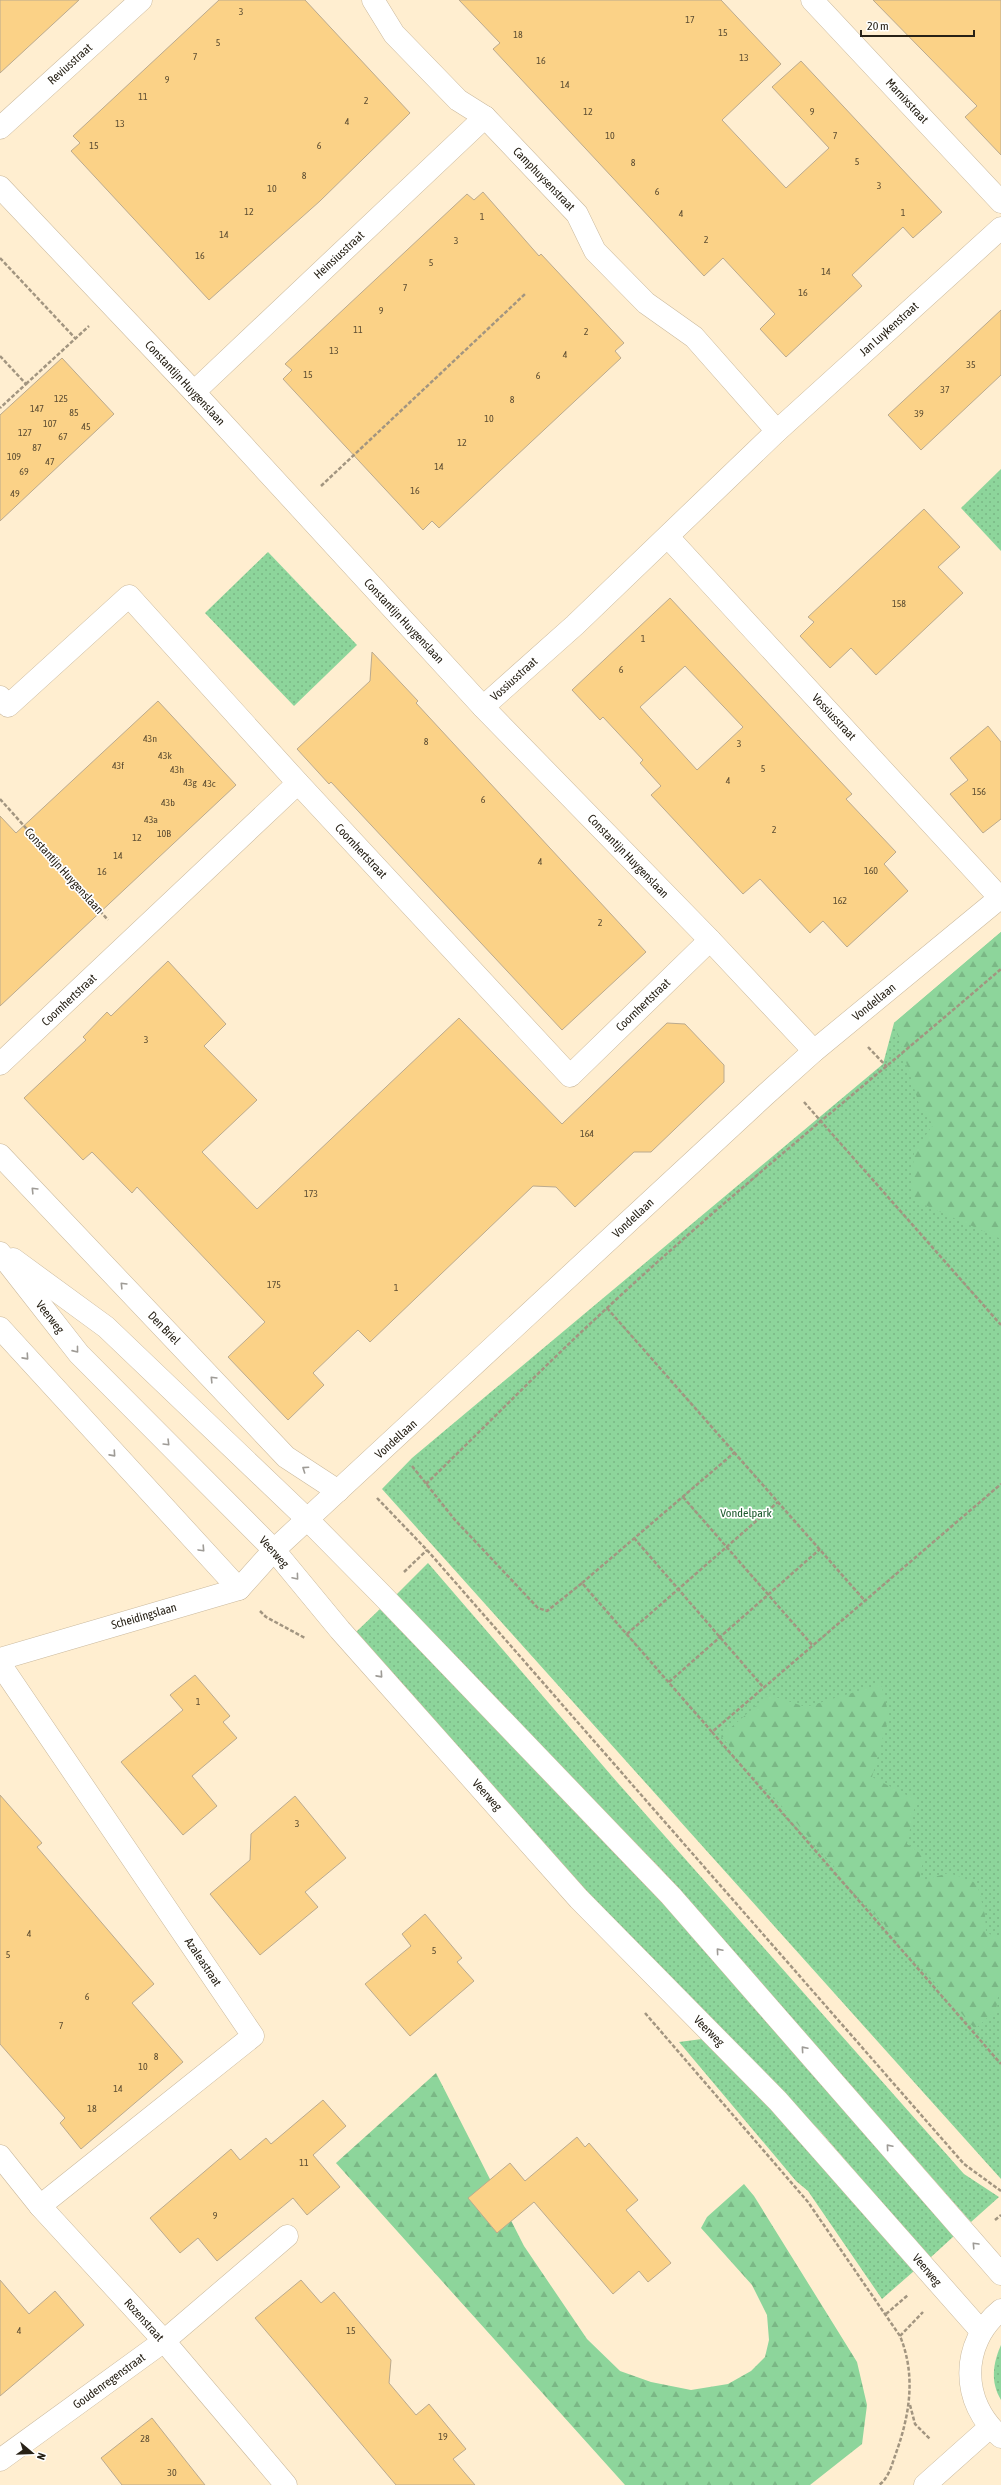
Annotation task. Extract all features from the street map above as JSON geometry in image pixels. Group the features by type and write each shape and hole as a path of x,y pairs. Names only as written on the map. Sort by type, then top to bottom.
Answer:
{"street":[{"name":"Reviusstraat","path":"0,128 141,0"},
{"name":"Camphuysenstraat","path":"373,0 400,40 458,100 485,117 577,214 595,251 646,303 694,337 777,430"},
{"name":"Marnixstraat","path":"812,0 1001,202"},
{"name":"Heinsiusstraat","path":"194,392 485,117"},
{"name":"Constantijn Huygenslaan","path":"0,187 194,392 483,707 710,940 814,1050"},
{"name":"Jan Luykenstraat","path":"777,430 1001,228"},
{"name":"Vossiusstraat","path":"483,707 668,537 777,430"},
{"name":"Vossiusstraat","path":"668,537 1000,897"},
{"path":"0,697 8,706 129,596 298,783"},
{"name":"Coornhertstraat","path":"0,1064 298,783 570,1076 710,940"},
{"name":"Vondellaan","path":"274,1550 814,1050 1000,897"},
{"name":"Den Briel","path":"0,1155 286,1457 338,1491"},
{"name":"Veerweg","path":"0,1249 106,1327 307,1520 671,1896 1001,2274"},
{"name":"Veerweg","path":"0,1253 79,1354 274,1550 340,1630 579,1899 778,2100 982,2331"},
{"path":"0,1328 239,1589 274,1550"},
{"name":"Scheidingslaan","path":"0,1659 239,1589"},
{"name":"Azaleastraat","path":"0,1664 253,2036 40,2206"},
{"name":"Rozenstraat","path":"0,2156 40,2206 164,2341 286,2485"},
{"name":"Goudenregenstraat","path":"0,2460 164,2341 287,2236"},
{"path":"925,2485 995,2432 978,2410 970,2384 969,2370 973,2350 982,2331 1001,2310"}],"path":[{"path":"0,258 76,338"},
{"path":"299,507 525,294"},
{"path":"0,408 112,305"},
{"path":"0,356 26,384"},
{"name":"Constantijn Huygenslaan","path":"0,799 129,943"},
{"path":"426,1484 607,1308 820,1120 887,1067 1001,969"},
{"path":"783,1079 1001,1325"},
{"path":"607,1308 865,1601"},
{"path":"392,1442 455,1520 538,1608 547,1611 582,1583 734,1452"},
{"path":"712,1732 1001,1484"},
{"path":"338,1491 378,1498 443,1568 964,2164 1001,2191"},
{"path":"683,1497 813,1646"},
{"path":"627,1634 778,1502"},
{"path":"634,1538 764,1688"},
{"path":"669,1682 820,1549"},
{"path":"582,1583 1001,2064"},
{"path":"879,2485 890,2470 910,2404 907,2352 900,2336"}],"green space":[{"path":"1001,469 1001,551 961,508"},
{"path":"268,552 357,645 294,706 205,613"},
{"name":"Vondelpark","path":"1001,932 1001,2179 382,1489 412,1458 883,1064 894,1023"},
{"path":"1001,932 1001,1239 911,1199 914,1152 933,1125 919,1104 894,1023"},
{"path":"428,1563 617,1782 964,2174 999,2197 971,2222 659,1867 395,1596"},
{"path":"380,1609 639,1876 954,2236 930,2258 821,2132 578,1882 356,1632"},
{"path":"881,1684 889,1715 872,1777 916,1800 907,1844 924,1856 919,1881 949,1873 977,1883 985,1915 986,1932 1001,1940 1001,1978 996,2010 975,2029 721,1736 769,1695 806,1707"},
{"path":"702,2039 806,2145 914,2271 882,2299 808,2191 796,2181 679,2042"},
{"path":"436,2073 524,2246 587,2339 620,2371 651,2382 691,2390 728,2384 751,2371 765,2357 769,2340 767,2315 752,2285 701,2228 707,2217 744,2184 754,2196 857,2362 867,2405 862,2444 810,2485 625,2485 336,2163"},
{"path":"1001,2345 1001,2400 995,2386 994,2372 996,2359"}],"building":[{"path":"0,0 79,0 0,73"},
{"path":"219,0 305,0 410,113 320,201 209,300 71,151 80,143 73,136"},
{"path":"459,0 721,0 781,64 722,120 786,188 829,148 772,87 801,61 942,212 913,238 903,227 852,275 862,286 786,357 760,329 775,314 723,258 704,276 493,49 500,43"},
{"path":"873,0 1001,0 1001,155 965,117 977,106"},
{"path":"483,192 539,256 541,254 624,343 615,351 621,358 439,528 432,521 423,530 283,379 292,370 285,364 467,194 474,200"},
{"path":"1001,310 1001,375 921,450 888,415"},
{"path":"62,358 114,414 0,521 0,415"},
{"path":"924,509 960,547 938,567 963,593 876,675 851,648 830,668 800,636 814,622 808,617"},
{"path":"670,598 852,794 846,799 896,852 884,864 908,891 847,947 823,921 810,933 760,879 743,894 651,795 661,786 640,763 643,760 603,717 600,720 572,690","holes":["685,666 743,727 697,770 640,707"]},
{"path":"372,652 418,701 416,703 646,952 562,1030 331,782 329,784 297,749 370,681"},
{"path":"158,701 236,785 0,1006 0,816 16,833"},
{"path":"988,726 1001,742 1001,819 983,833 950,794 968,780 950,758"},
{"path":"168,961 226,1024 204,1046 257,1100 202,1152 257,1209 459,1018 562,1124 667,1023 685,1024 724,1065 724,1082 651,1152 634,1152 575,1207 556,1187 533,1186 370,1342 358,1330 313,1373 324,1385 288,1420 228,1357 265,1322 137,1187 132,1193 92,1152 83,1160 24,1098 86,1040 83,1037 107,1012 111,1016"},
{"path":"195,1675 230,1716 223,1722 237,1738 192,1776 217,1806 183,1835 121,1762 183,1710 170,1695"},
{"path":"0,1795 42,1843 37,1847 154,1984 132,2003 183,2062 81,2149 60,2123 65,2118 0,2044"},
{"path":"295,1796 346,1858 305,1892 318,1907 260,1955 210,1894 250,1860 251,1834"},
{"path":"425,1914 462,1958 457,1962 474,1981 410,2036 365,1984 411,1946 402,1934"},
{"path":"323,2100 346,2126 313,2155 340,2187 307,2215 293,2198 217,2261 198,2238 180,2253 150,2218 231,2149 240,2160 266,2138 271,2144"},
{"path":"577,2137 585,2147 589,2143 638,2200 626,2210 671,2263 648,2282 639,2271 613,2294 534,2202 497,2233 468,2198 510,2163 525,2181"},
{"path":"0,2280 29,2314 55,2291 84,2325 0,2396"},
{"path":"301,2280 321,2303 334,2292 391,2360 389,2383 416,2415 429,2404 466,2449 453,2459 475,2485 396,2485 255,2318"},
{"path":"152,2418 205,2485 122,2485 101,2458"}]}
